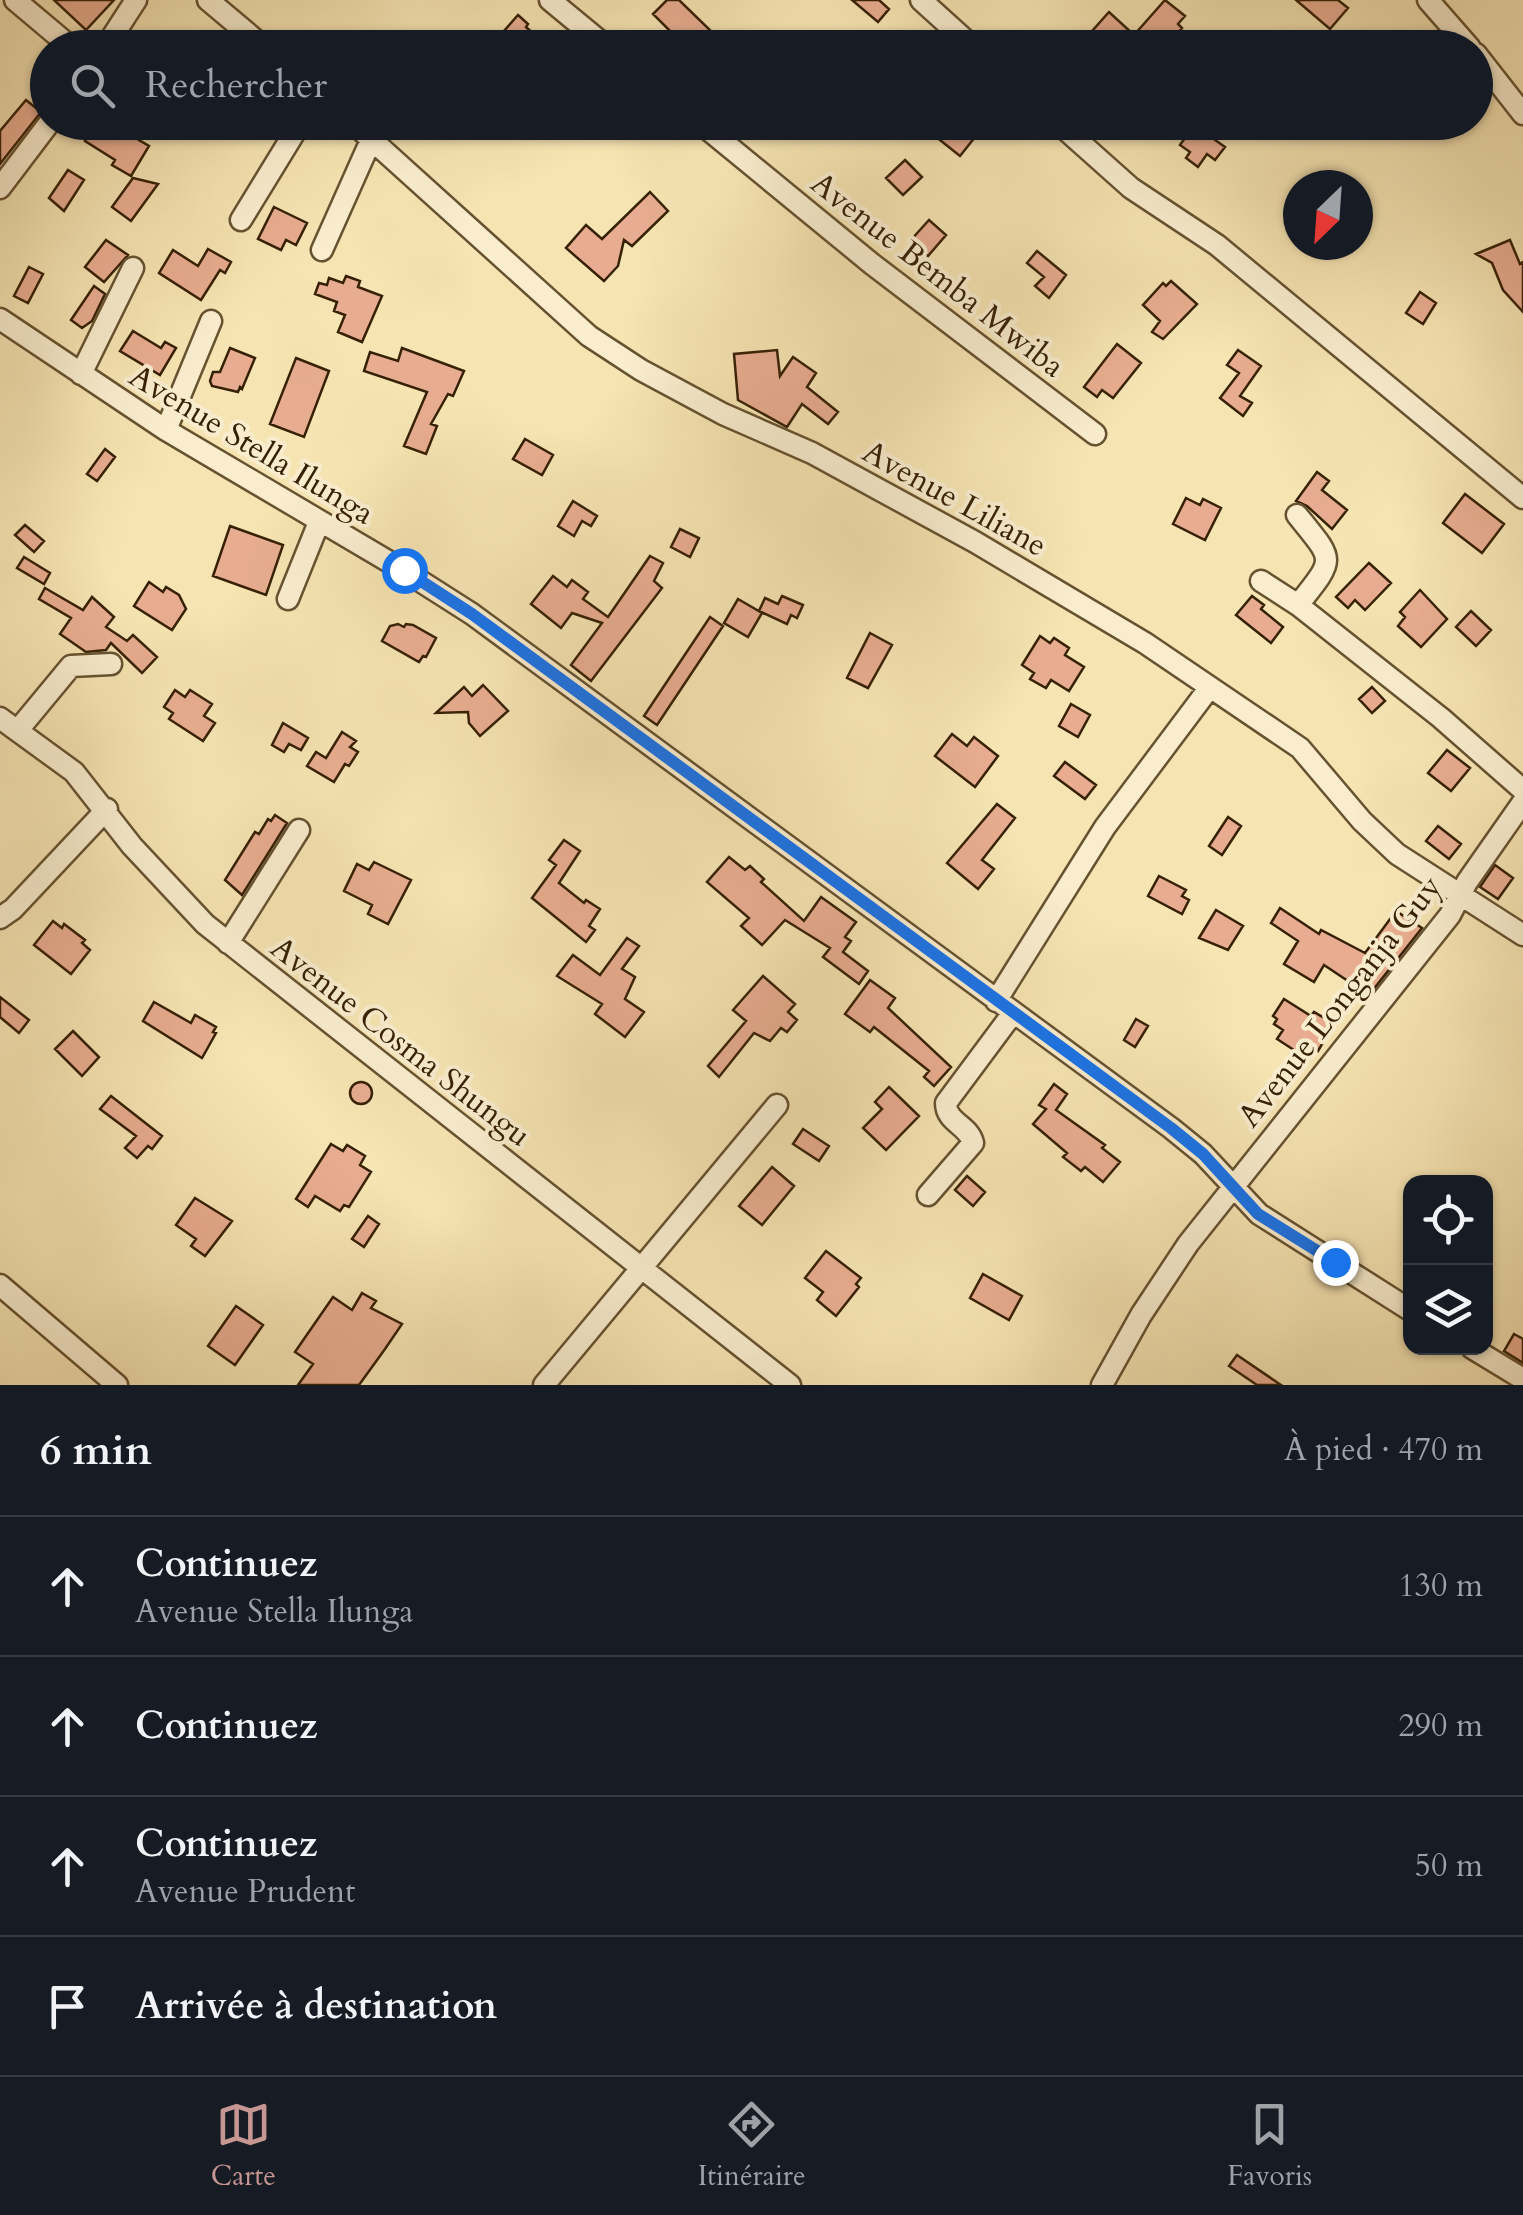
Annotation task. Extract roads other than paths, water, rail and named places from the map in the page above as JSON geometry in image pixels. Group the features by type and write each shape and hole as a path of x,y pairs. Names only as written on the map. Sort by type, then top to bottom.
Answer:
{"street":[{"path":"14,0 50,30"},
{"path":"117,30 136,0"},
{"path":"208,0 244,30"},
{"path":"550,0 586,30"},
{"path":"921,0 954,30"},
{"path":"1428,0 1454,30"},
{"path":"1493,76 1523,114"},
{"path":"0,188 36,140"},
{"path":"241,220 290,140"},
{"path":"322,250 372,140"},
{"name":"Avenue Liliane","path":"372,140 589,336 641,370 723,414 812,453 976,542 1145,643 1300,748 1397,854 1523,935"},
{"name":"Avenue Bemba Mwiba","path":"721,140 872,264 1095,434"},
{"path":"1077,140 1114,174 1198,231 1523,498"},
{"path":"82,374 134,268"},
{"name":"Avenue Stella Ilunga","path":"0,319 166,430 472,614 1171,1128 1234,1185 1258,1214 1403,1306"},
{"path":"166,430 211,321"},
{"path":"1297,515 1326,550 1328,559 1325,572 1298,606"},
{"path":"288,600 319,522"},
{"path":"1262,581 1441,718 1523,790"},
{"path":"9,724 71,666 111,664"},
{"path":"928,1194 973,1143 970,1133 949,1116 946,1103 1005,1007 1105,827 1210,686"},
{"name":"Avenue Cosma Shungu","path":"9,724 60,758 132,846 205,924 790,1385"},
{"name":"Avenue Longanja Guy","path":"1102,1385 1169,1272 1461,896 1523,802"},
{"path":"0,918 14,909 106,810"},
{"path":"228,943 299,830"},
{"path":"544,1385 777,1105"},
{"path":"0,1285 117,1385"},
{"path":"1484,1355 1523,1379"}]}
